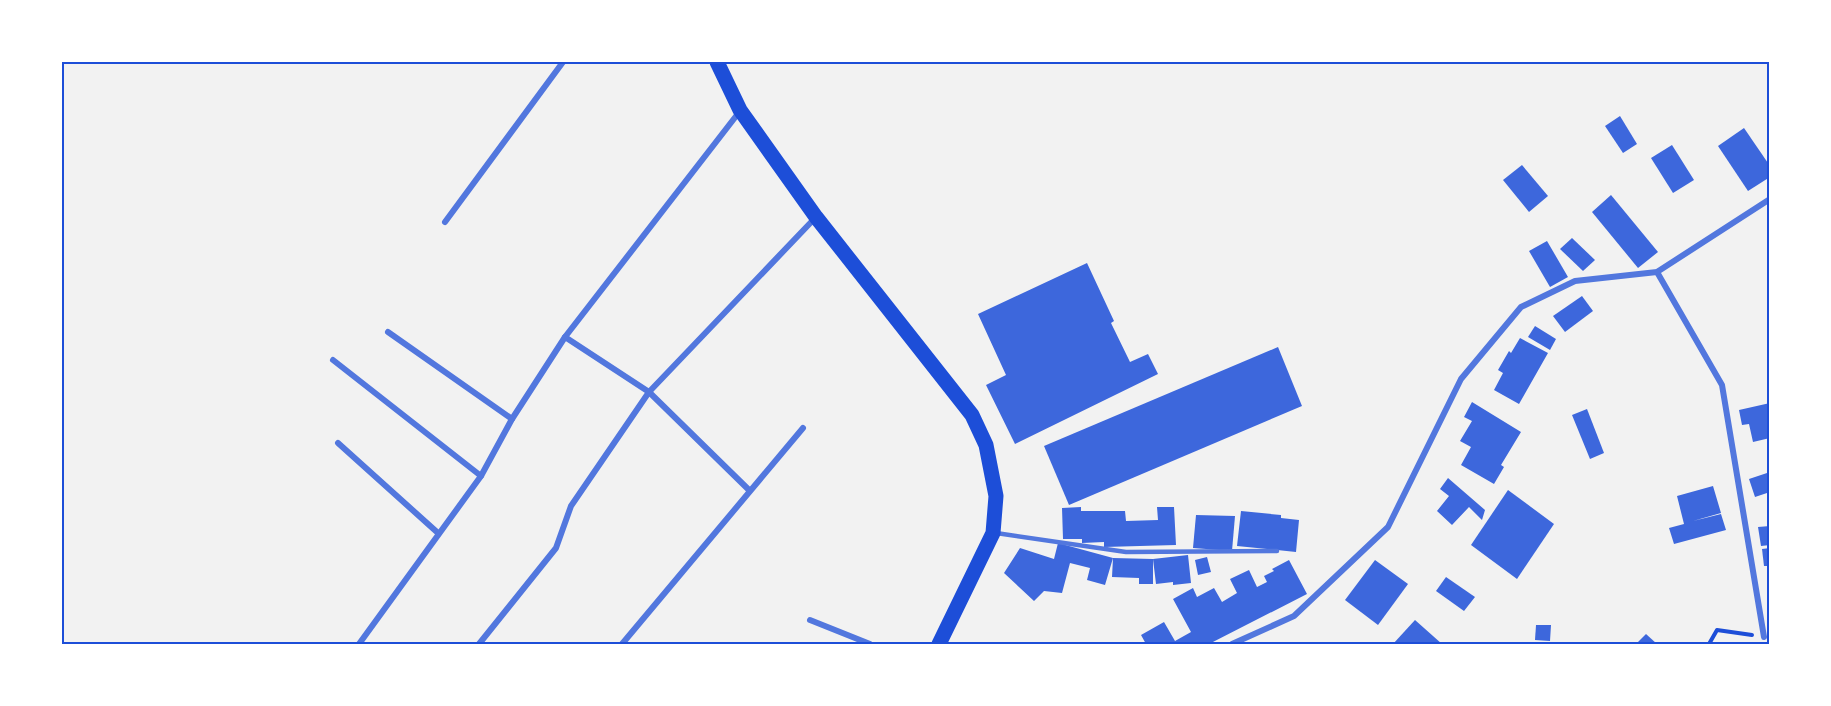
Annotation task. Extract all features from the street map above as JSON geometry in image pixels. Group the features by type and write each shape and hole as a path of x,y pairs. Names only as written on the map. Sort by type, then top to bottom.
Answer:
{"main road":[{"path":"717,62 740,110 816,217 972,415 986,445 996,496 993,533 939,645"}],"street":[{"path":"445,222 563,62"},
{"path":"359,645 481,476 512,419 565,337 740,110"},
{"path":"1232,645 1294,616 1388,527 1461,380 1521,307 1575,281 1657,272 1770,199"},
{"path":"479,645 556,548 571,506 649,392 816,217"},
{"path":"1657,272 1722,385 1764,637"},
{"path":"388,332 512,419"},
{"path":"565,337 649,392 749,490"},
{"path":"333,360 481,476"},
{"path":"622,645 803,428"},
{"path":"338,443 438,533"},
{"path":"810,620 870,645"}],"lane":[{"path":"993,533 1126,552 1277,551"}],"path":[{"path":"1710,645 1717,630 1764,637"}],"building":[{"path":"1620,116 1637,144 1623,153 1605,126"},
{"path":"1744,128 1770,166 1770,177 1748,191 1718,146"},
{"path":"1672,145 1694,180 1673,193 1651,158"},
{"path":"1522,165 1548,196 1529,212 1503,180"},
{"path":"1611,195 1658,252 1638,268 1592,212"},
{"path":"1572,238 1595,260 1583,271 1560,249"},
{"path":"1547,241 1568,277 1550,287 1529,251"},
{"path":"1087,263 1114,321 1111,323 1130,362 1148,354 1158,374 1015,444 986,385 1006,375 978,314"},
{"path":"1582,296 1593,311 1565,332 1553,316"},
{"path":"1535,326 1556,339 1550,350 1528,337"},
{"path":"1520,338 1548,353 1519,404 1494,390 1503,373 1498,370"},
{"path":"1278,347 1302,406 1069,505 1044,446"},
{"path":"1472,402 1521,432 1501,465 1504,467 1494,484 1461,465 1471,447 1460,441 1472,421 1464,417"},
{"path":"1770,403 1770,438 1753,442 1749,424 1742,425 1739,410"},
{"path":"1587,409 1604,453 1590,459 1572,415"},
{"path":"1770,472 1770,492 1755,497 1749,479"},
{"path":"1448,478 1485,510 1482,520 1469,507 1452,525 1437,511 1449,496 1440,489"},
{"path":"1713,486 1721,513 1693,521 1721,514 1726,530 1674,544 1669,528 1684,524 1677,496"},
{"path":"1508,490 1554,524 1517,579 1471,545"},
{"path":"1081,507 1081,511 1125,511 1126,521 1158,520 1157,507 1174,507 1176,545 1104,547 1104,542 1082,543 1082,539 1063,539 1062,508"},
{"path":"1241,511 1281,515 1281,518 1299,520 1296,552 1237,546"},
{"path":"1196,515 1235,516 1232,551 1193,548"},
{"path":"1770,526 1770,545 1761,546 1758,527"},
{"path":"1058,543 1113,558 1105,585 1087,580 1090,568 1070,563 1062,593 1044,591 1034,601 1004,573 1020,548 1054,559"},
{"path":"1770,548 1770,566 1764,566 1762,549"},
{"path":"1188,555 1191,583 1156,584 1153,559"},
{"path":"1207,557 1211,572 1198,575 1195,560"},
{"path":"1113,558 1153,559 1153,584 1139,584 1139,578 1112,577"},
{"path":"1289,560 1307,594 1209,644 1146,644 1141,635 1164,622 1175,641 1191,632 1173,599 1193,588 1197,597 1214,588 1222,602 1237,593 1230,579 1249,570 1257,587 1267,582 1264,576 1274,571 1272,569"},
{"path":"1375,560 1408,584 1378,625 1345,600"},
{"path":"1446,577 1475,597 1464,611 1436,591"},
{"path":"1415,620 1442,644 1393,644"},
{"path":"1536,625 1551,625 1550,641 1535,640"},
{"path":"1646,634 1657,644 1636,644"}]}
